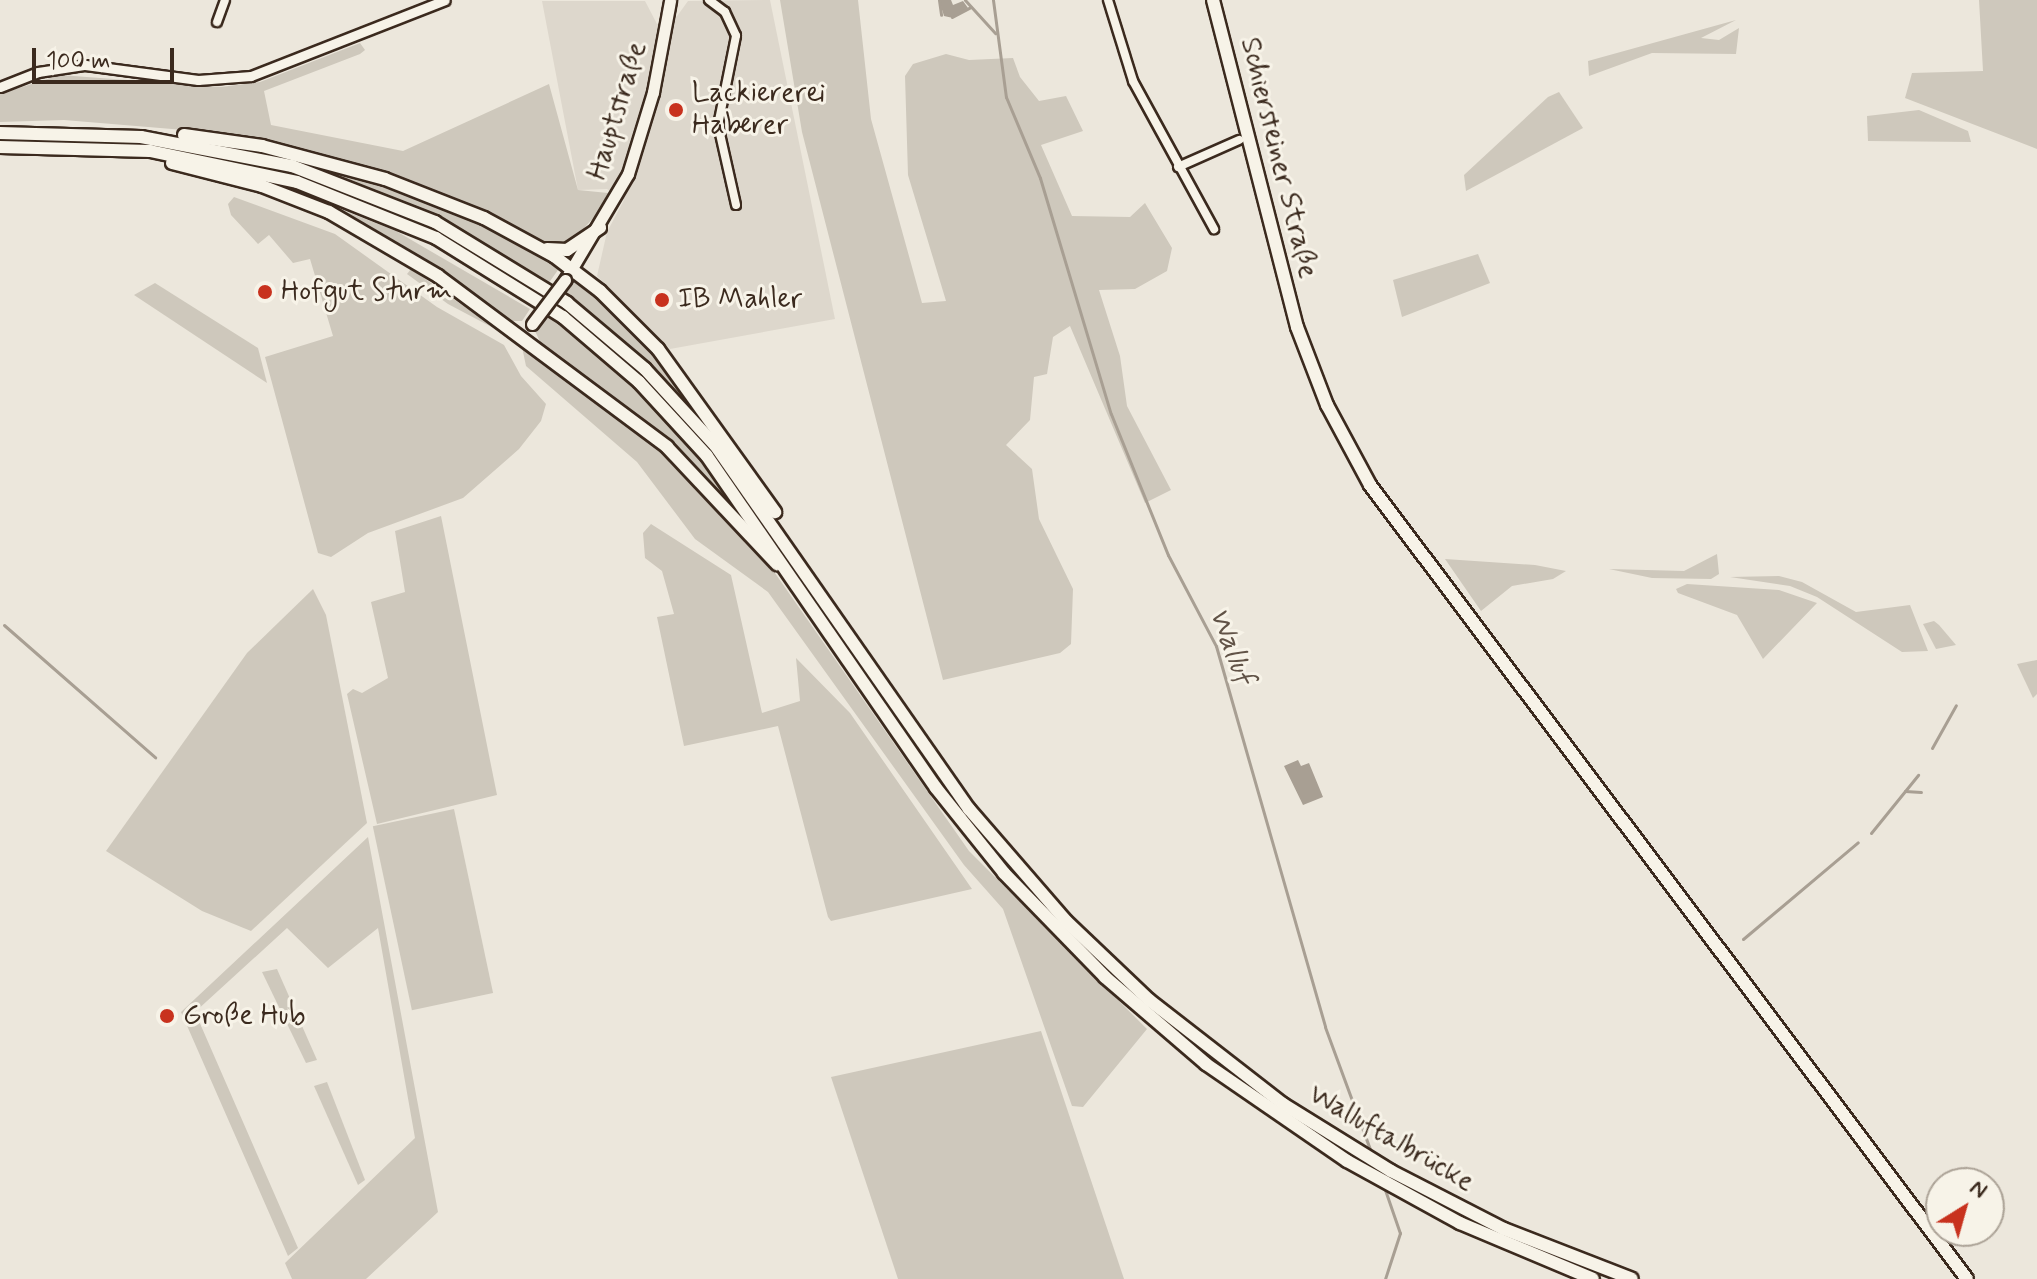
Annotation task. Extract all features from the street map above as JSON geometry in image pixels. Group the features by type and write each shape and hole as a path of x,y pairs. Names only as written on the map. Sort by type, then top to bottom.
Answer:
{"main road":[{"name":"Hauptstraße","path":"523,337 600,228 628,174 642,128 670,0"},
{"name":"Schiersteiner Straße","path":"1213,0 1297,327 1327,405 1396,522 1967,1279"},
{"path":"0,133 141,137 188,135 326,161 442,199 538,246 568,274 633,321 687,385 770,503 802,564"},
{"path":"141,137 242,153 341,182 435,222 525,273 607,335 681,406 802,564 969,809 1066,921 1145,1005"},
{"path":"0,147 100,147 199,159 297,182 436,238 522,288 602,349 675,418 738,495 972,836 1036,909 1145,1005"},
{"path":"100,147 222,173 329,212 438,276 523,337 697,474 822,619"},
{"path":"538,246 567,250 600,228"},
{"name":"Walluftalbrücke","path":"1145,1005 1240,1090 1347,1161 1473,1229 1593,1279"},
{"name":"Walluftalbrücke","path":"1145,1005 1283,1104 1391,1171 1504,1229 1632,1279"}],"street":[{"path":"217,22 225,0"},
{"path":"0,87 38,72 85,65 198,80 251,76 445,0"},
{"path":"709,0 725,12 736,36 718,125 736,205"},
{"path":"1108,0 1133,81 1214,229"},
{"path":"1178,167 1239,140"}],"shaded area":[{"path":"770,0 835,319 670,349 597,276 607,232 624,200 607,189 578,190 542,1 645,1 657,24 670,26 688,1"},
{"path":"780,0 858,0 871,119 922,303 946,301 908,175 905,76 913,64 946,54 969,60 1013,58 1020,77 1039,101 1066,96 1083,131 1041,145 1072,216 1130,217 1145,203 1172,248 1167,271 1135,289 1099,290 1120,356 1127,406 1171,490 1145,503 1070,326 1053,337 1047,374 1034,377 1030,420 1006,445 1032,469 1039,519 1073,589 1071,644 1060,653 943,680 802,132"},
{"path":"939,0 951,0 953,5 963,1 968,8 953,18 944,16"},
{"path":"1979,0 2037,0 2037,149 1905,98 1912,73 1983,71"},
{"path":"1736,20 1701,38 1719,40 1739,28 1736,54 1652,53 1589,76 1588,61"},
{"path":"360,43 365,50 360,54 264,91 271,125 403,151 549,84 578,190 608,193 597,214 575,238 551,247 448,199 184,130 64,120 0,122 0,94 60,75 221,87 260,82"},
{"path":"1559,92 1583,128 1466,191 1464,175 1548,97"},
{"path":"1919,110 1968,131 1971,142 1868,141 1867,116"},
{"path":"278,156 377,182 470,217 553,262 558,270 548,284 417,208"},
{"path":"235,171 302,189 301,194 396,231 530,309 522,321 509,321 366,226"},
{"path":"234,197 335,234 437,307 504,345 521,376 546,404 541,421 519,449 463,498 368,533 331,557 318,553 265,357 333,336 310,259 293,263 269,235 258,244 231,215 228,204"},
{"path":"1478,254 1490,283 1402,317 1393,280"},
{"path":"411,269 499,331 448,304 407,274"},
{"path":"579,281 658,358 741,468 562,294 572,282"},
{"path":"155,283 258,348 267,383 134,295"},
{"path":"547,315 626,380 692,450 747,524 689,463 543,348 535,331"},
{"path":"522,347 663,450 756,546 969,851 1147,1029 1083,1107 1072,1106 1003,909 964,865 768,592 695,539 637,462 526,366"},
{"path":"441,516 497,795 377,824 347,694 353,689 362,693 388,678 371,602 405,592 395,531"},
{"path":"651,524 731,575 762,713 800,701 796,658 850,713 972,889 831,921 778,726 684,746 657,617 674,614 662,571 645,558 643,533"},
{"path":"1717,554 1719,574 1711,579 1652,578 1609,569 1684,571"},
{"path":"1445,559 1535,565 1566,571 1553,579 1512,586 1481,611"},
{"path":"1779,576 1802,582 1856,612 1910,605 1928,651 1902,652 1817,597 1790,586 1730,577"},
{"path":"1687,584 1779,590 1817,603 1763,659 1737,615 1678,593 1676,589"},
{"path":"313,589 326,615 367,823 251,931 202,911 106,851 247,653"},
{"path":"1934,621 1956,645 1936,649 1923,624"},
{"path":"2037,660 2037,694 2033,698 2017,664"},
{"path":"1298,760 1301,766 1309,763 1323,797 1303,805 1284,766"},
{"path":"454,809 493,993 412,1010 373,826"},
{"path":"368,837 438,1212 366,1279 292,1279 285,1263 415,1138 378,928 328,968 287,928 195,1012 298,1248 288,1256 181,1012"},
{"path":"277,969 317,1060 306,1063 262,972"},
{"path":"1041,1031 1124,1279 898,1279 831,1077"},
{"path":"327,1082 365,1180 358,1185 314,1086"}],"waterway":[{"name":"Walluf","path":"939,0 941,15"},
{"name":"Walluf","path":"965,0 995,33"},
{"name":"Walluf","path":"993,0 1006,97 1040,178 1111,414 1168,555 1216,646 1325,1027 1372,1155"},
{"name":"Walluf","path":"952,17 971,7"},
{"path":"4,625 155,757"},
{"path":"1932,748 1956,705"},
{"path":"1871,833 1918,775"},
{"path":"1905,791 1921,792"},
{"path":"1743,939 1858,842"},
{"name":"Walluf","path":"1383,1184 1400,1233 1385,1279"}],"place":[{"name":"Lackiererei Haberer","path":"676,110"},
{"name":"Hofgut Sturm","path":"265,292"},
{"name":"IB Mahler","path":"662,300"},
{"name":"Große Hub","path":"167,1016"}]}
